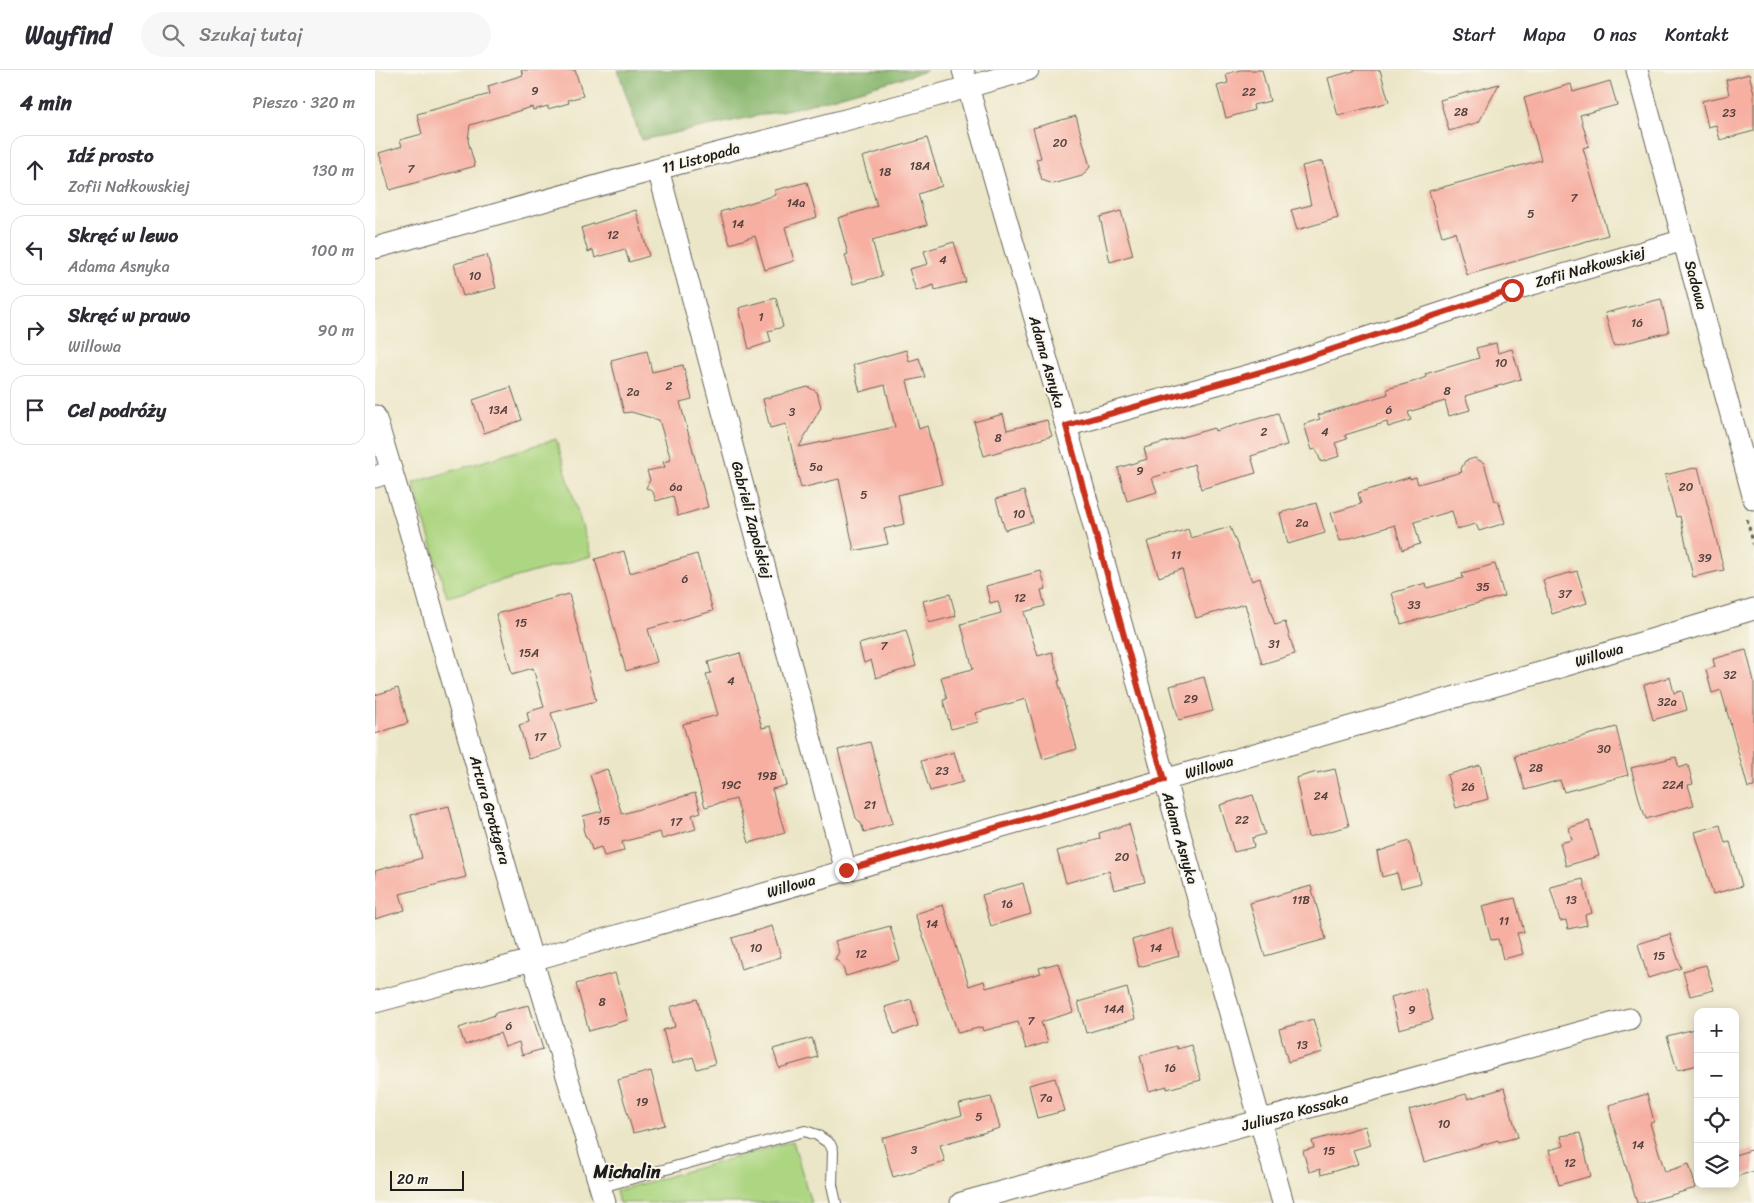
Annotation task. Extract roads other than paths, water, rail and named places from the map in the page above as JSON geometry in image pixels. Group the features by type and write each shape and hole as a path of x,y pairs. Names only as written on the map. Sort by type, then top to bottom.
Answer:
{"street":[{"name":"11 Listopada","path":"375,248 659,169 965,78 1028,70"},
{"name":"Sadowa","path":"1637,70 1754,499"},
{"name":"Adama Asnyka","path":"965,78 1066,426 1283,1203"},
{"name":"Gabrieli Zapolskiej","path":"659,169 846,870"},
{"name":"Zofii Nałkowskiej","path":"1066,426 1275,368 1512,290 1684,240"},
{"name":"Artura Grottgera","path":"375,416 384,474 603,1195"},
{"name":"Willowa","path":"375,1002 533,960 1557,668 1754,609"},
{"name":"Juliusza Kossaka","path":"961,1203 1629,1019"}],"lane":[{"path":"603,1195 805,1131 817,1135 830,1144 833,1151 832,1186 836,1203"}],"district":[{"name":"Michalin","path":"627,1172"}]}
